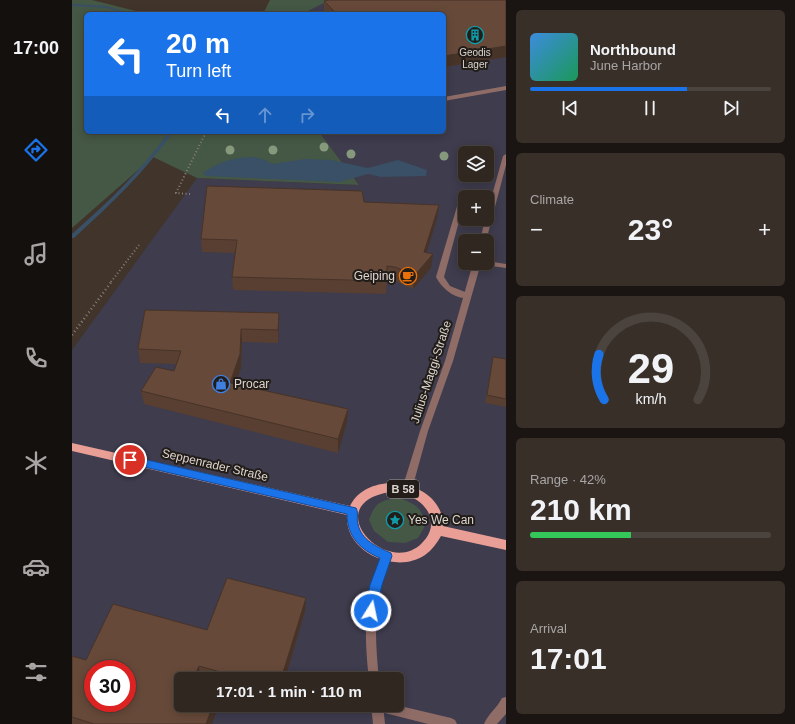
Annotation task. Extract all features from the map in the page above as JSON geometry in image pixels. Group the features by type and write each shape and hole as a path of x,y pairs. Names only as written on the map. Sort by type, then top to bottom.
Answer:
{"main road":[{"name":"Seppenrader Straße","path":"72,447 352,511"},
{"name":"B 58","path":"352,511 361,498 374,490 390,487 407,489 420,496 431,505 437,517 438,530"},
{"path":"352,511 352,524 358,538 370,549 387,556 404,557 420,552 432,543 438,530 506,545"}],"street":[{"path":"446,99 506,88"},
{"path":"485,234 494,204 497,181 506,156"},
{"path":"458,214 440,277 443,285 450,290 467,296"},
{"path":"494,264 506,266"},
{"name":"Julius-Maggi-Straße","path":"407,489 424,431 449,361 475,270"},
{"path":"373,672 371,643 371,611 376,585 387,556"},
{"path":"490,724 502,710 506,702"},
{"path":"378,712 379,724"},
{"path":"404,712 451,724"}],"path":[{"path":"190,194 176,193 205,134"},
{"path":"72,335 139,245"}],"shaded area":[{"path":"330,0 506,0 506,724 72,724 72,350 197,178 359,185 321,134 446,134 446,12 306,12"}],"green space":[{"path":"72,0 92,0 140,12 84,12 84,134 321,134 359,185 197,178 153,157 72,228"},
{"path":"270,0 330,0 306,12 264,12"},
{"path":"399,498 414,504 420,510 425,526 418,538 405,543 388,542 374,531 369,520 374,509 380,503"}],"water":[{"path":"253,157 265,160 272,164 306,159 331,160 368,168 398,160 427,170 426,176 381,177 368,174 339,182 206,176 203,173 227,161"}],"building":[{"name":"Geodis Lager","path":"506,0 506,46 446,56 446,12 335,12 324,1"},
{"path":"207,186 362,191 364,202 439,205 424,252 433,254 415,275 395,267 387,266 387,281 232,277 237,240 201,239"},
{"path":"145,310 279,313 278,330 241,329 240,354 230,383 348,409 338,439 141,391 156,367 174,371 181,351 138,349"},
{"path":"493,357 506,359 506,399 487,395"},
{"path":"227,578 306,598 283,672 220,672 199,666 196,672 174,672 174,712 210,712 206,724 94,724 72,717 72,656 86,660 113,604 207,630"}],"waterway":[{"path":"72,5 107,7 123,12"},
{"path":"72,237 137,175 170,134"}],"place":[{"name":"Geodis Lager","path":"475,35"},
{"name":"Geiping","path":"408,276"},
{"name":"Procar","path":"221,384"},
{"name":"Yes We Can","path":"395,520"}],"route":[{"path":"130,460 352,511 352,524 358,538 370,549 387,556 376,585 371,611"}]}
